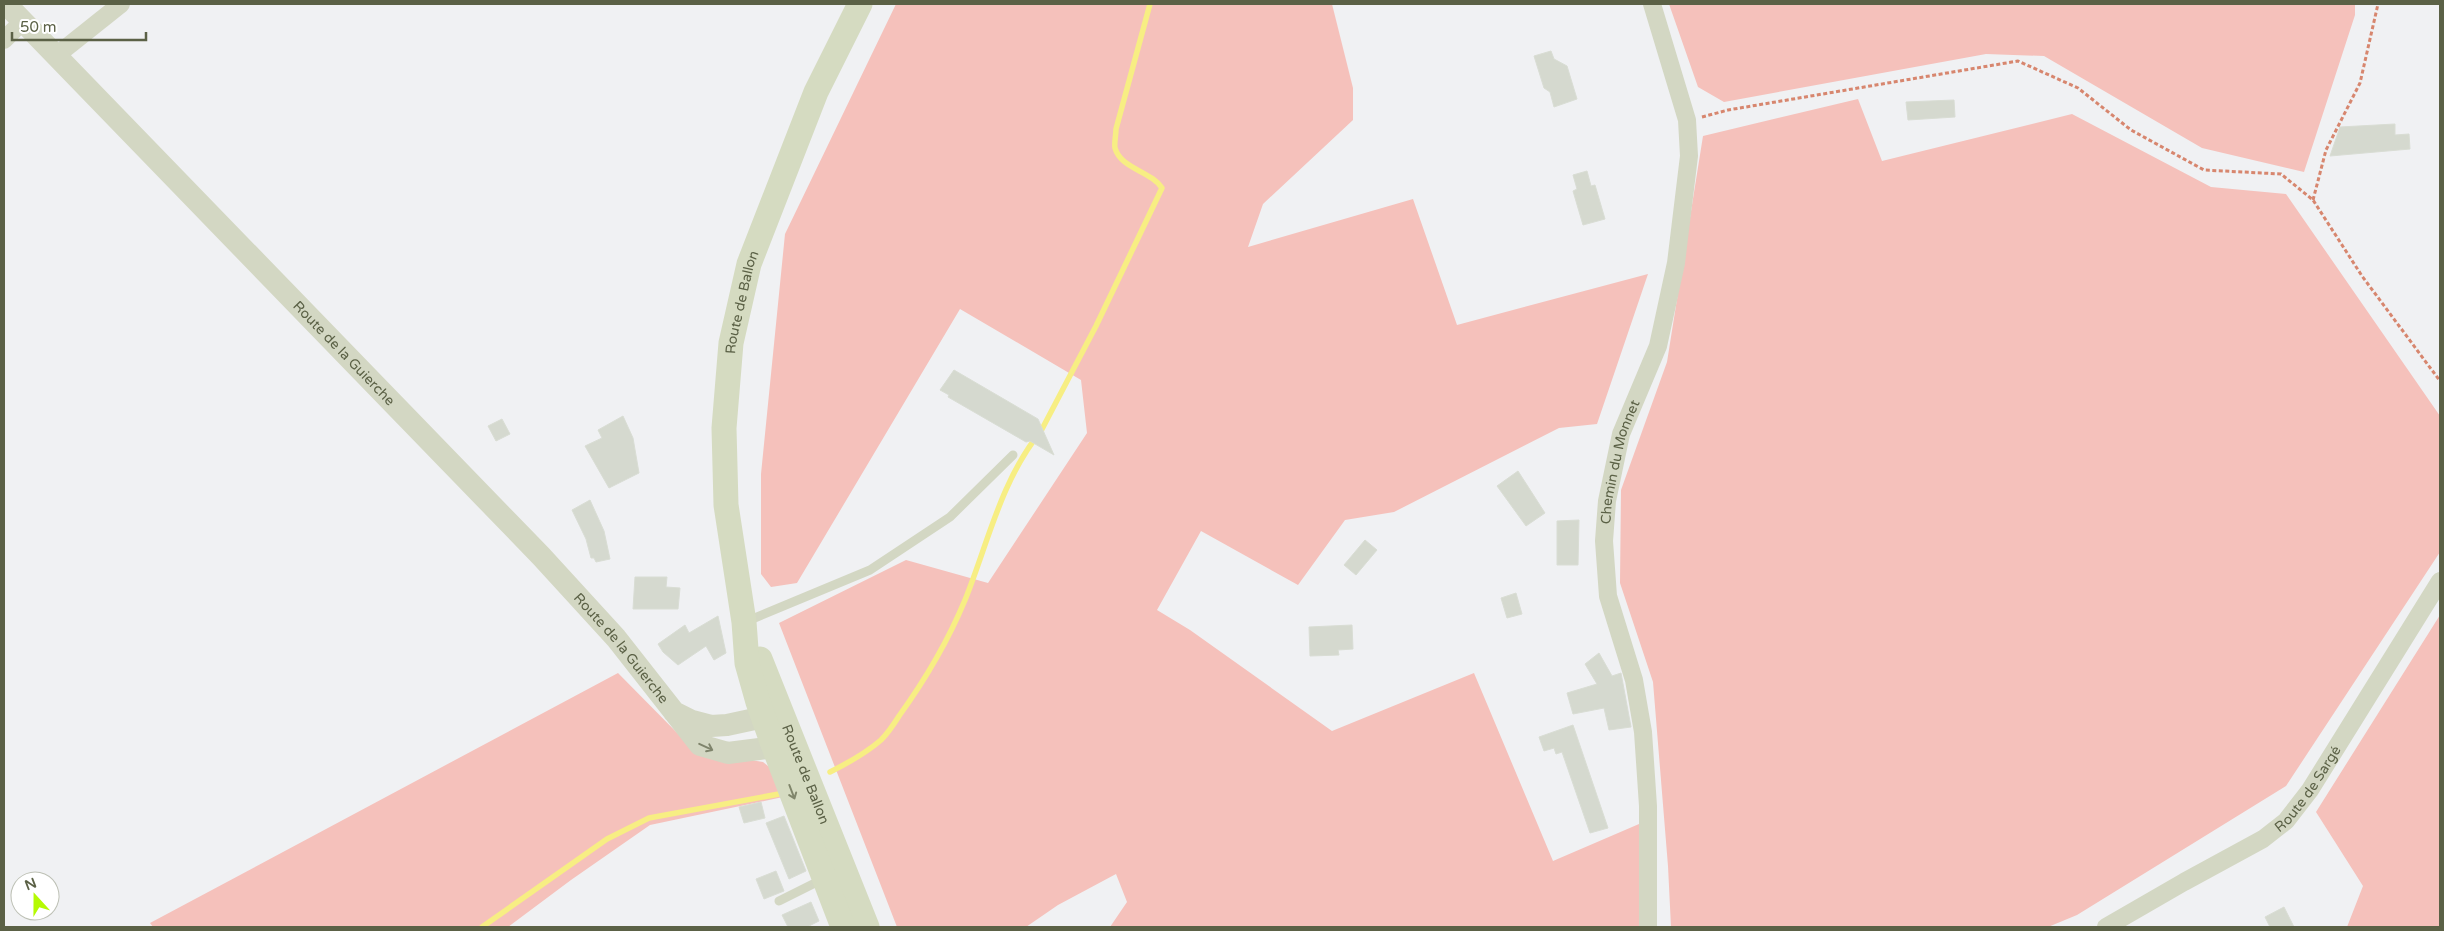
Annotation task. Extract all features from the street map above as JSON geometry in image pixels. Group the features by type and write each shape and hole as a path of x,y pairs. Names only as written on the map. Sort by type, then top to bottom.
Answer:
{"main road":[{"name":"Route de Ballon","path":"781,737 764,718 747,663 744,622 726,505 724,428 732,343 749,264 779,184 816,92 860,4"},
{"name":"Route de Ballon","path":"744,622 781,737 835,874 867,927"},
{"name":"Route de Ballon","path":"835,874 843,927"}],"street":[{"name":"Route de la Guierche","path":"6,4 541,556 616,638 691,736 700,745 712,750 728,753 781,737"},
{"path":"56,55 121,4"},
{"name":"Chemin du Monnet","path":"1648,927 1648,806 1643,732 1634,680 1608,596 1604,541 1607,501 1621,434 1658,346 1676,263 1689,156 1687,120 1652,4"},
{"path":"4,40 23,21"},
{"name":"Route de Sargé","path":"2106,927 2184,882 2263,840 2286,821 2310,790 2440,581"},
{"name":"Route de la Guierche","path":"674,712 692,721 711,726 764,718"}],"lane":[{"path":"744,622 870,570 950,517 1013,455"},
{"path":"779,902 835,874"}],"path":[{"path":"2313,200 2326,150 2360,83 2378,4"},
{"path":"1687,120 1738,108 2018,61 2078,88 2131,130 2204,170 2281,174 2313,200 2362,276 2440,381"}],"shaded area":[{"path":"896,4 1332,4 1353,88 1353,120 1263,204 1248,247 1413,199 1457,325 1648,274 1597,424 1559,428 1394,512 1345,520 1298,585 1201,531 1157,610 1190,630 1332,731 1474,673 1553,861 1639,824 1640,927 1110,927 1127,902 1116,874 1058,905 1026,927 897,927 779,623 906,560 988,583 1087,433 1081,380 960,309 797,583 771,587 761,574 761,474 785,234"},
{"path":"1669,4 2355,4 2355,15 2304,172 2202,148 2044,56 1986,54 1724,102 1698,87"},
{"path":"1858,99 1882,161 2072,114 2211,187 2286,194 2440,416 2440,552 2286,786 2077,915 2048,927 1671,927 1653,682 1620,583 1621,490 1667,362 1703,136"},
{"path":"2440,615 2440,927 2347,927 2363,886 2316,812"},
{"path":"618,673 695,751 763,762 773,770 783,797 650,825 508,927 153,927 150,923"}],"building":[{"path":"1551,51 1554,59 1567,66 1577,99 1554,107 1550,92 1544,88 1534,56"},
{"path":"1954,100 1955,117 1908,120 1906,102"},
{"path":"2395,124 2395,135 2409,134 2410,149 2330,156 2340,127"},
{"path":"1587,171 1591,186 1595,185 1605,219 1583,225 1573,191 1577,189 1573,175"},
{"path":"954,370 1038,419 1054,455 1030,441 1026,442 948,397 949,395 940,390"},
{"path":"623,416 633,438 639,473 609,488 585,446 602,438 598,430"},
{"path":"502,419 510,434 496,441 488,426"},
{"path":"1518,471 1545,513 1526,526 1497,486"},
{"path":"590,500 604,531 610,559 596,562 594,558 591,558 586,539 572,510"},
{"path":"1579,520 1578,565 1557,565 1557,521"},
{"path":"1365,540 1377,550 1356,575 1344,565"},
{"path":"635,577 667,577 666,587 680,588 678,609 633,609"},
{"path":"1516,593 1522,614 1507,618 1501,598"},
{"path":"718,616 726,653 714,660 706,646 678,665 663,652 658,644 685,625 689,633"},
{"path":"1352,625 1353,649 1338,650 1339,655 1310,656 1309,627"},
{"path":"1599,653 1612,676 1621,673 1631,727 1609,730 1604,708 1573,714 1567,693 1597,684 1585,664"},
{"path":"1573,725 1608,828 1590,833 1562,752 1556,754 1554,748 1544,751 1539,737"},
{"path":"761,802 765,818 744,823 739,807"},
{"path":"784,816 806,871 789,879 766,823"},
{"path":"776,871 784,891 764,899 756,879"},
{"path":"811,902 819,921 807,927 788,927 782,915"},
{"path":"2284,907 2294,927 2270,927 2265,917"}],"waterway":[{"path":"830,772 863,754 884,737 909,702 935,660 965,600 1005,491 1015,470 1041,431 1096,326 1162,188 1157,182 1123,161 1115,148 1116,129 1150,4"},
{"path":"482,927 607,839 649,818 779,794"}]}
